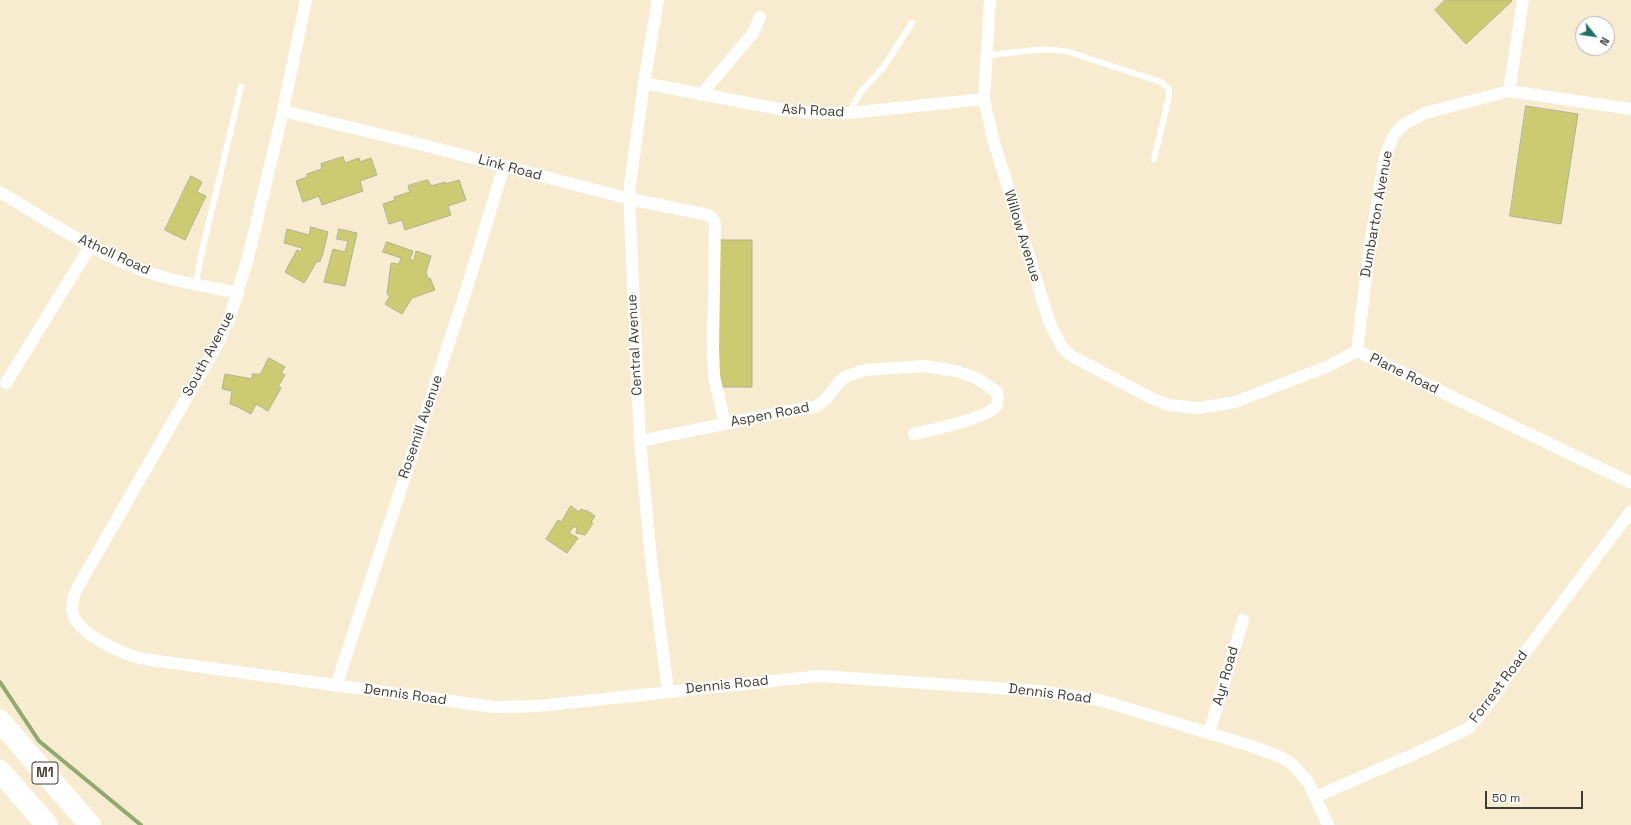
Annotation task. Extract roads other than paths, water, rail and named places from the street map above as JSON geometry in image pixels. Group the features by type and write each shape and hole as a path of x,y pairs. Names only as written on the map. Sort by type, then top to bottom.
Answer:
{"highway":[{"name":"M1","path":"0,721 90,825"},
{"name":"M1","path":"0,771 47,825"}],"street":[{"name":"South Avenue","path":"89,633 78,623 74,616 72,609 74,594 219,340 230,317 248,258 283,111 306,0"},
{"name":"Central Avenue","path":"658,0 644,83 630,185 630,199 640,442 651,559 668,691"},
{"name":"Willow Avenue","path":"990,0 984,99 993,140 1010,198 1045,312 1054,334 1062,347 1070,355 1151,398 1169,405"},
{"path":"1509,91 1523,0"},
{"path":"701,95 752,33 760,17"},
{"name":"Ash Road","path":"644,83 784,110 818,113 849,113 984,99"},
{"name":"Dumbarton Avenue","path":"1356,351 1370,245 1385,156 1394,135 1408,122 1425,113 1509,91 1631,109"},
{"name":"Link Road","path":"283,111 630,199 708,215 714,220 715,224 714,376 725,424"},
{"name":"Rosemill Avenue","path":"336,686 445,357 504,166"},
{"name":"Atholl Road","path":"0,192 126,264 145,271 238,293"},
{"path":"6,383 91,245"},
{"name":"Plane Road","path":"1169,405 1199,408 1235,402 1329,366 1356,351 1631,483"},
{"name":"Aspen Road","path":"640,442 788,411 815,407 826,399 840,381 847,376 866,370 924,366 957,371 978,379 997,392 997,405 978,417 914,434"},
{"name":"Forrest Road","path":"1315,797 1426,749 1469,728 1488,705 1506,678 1631,511"},
{"name":"Ayr Road","path":"1209,733 1243,620"},
{"name":"Dennis Road","path":"89,633 121,652 134,657 336,686 506,708 538,706 820,676 1039,691 1100,700 1251,746 1281,757 1292,764 1308,782 1328,825"}],"lane":[{"path":"849,113 860,93 883,68 912,24"},
{"path":"986,56 1056,49 1161,82 1169,89 1169,97 1154,159"},
{"path":"196,284 200,260 241,87"}],"waterway":[{"path":"0,682 39,741 141,825"}]}
